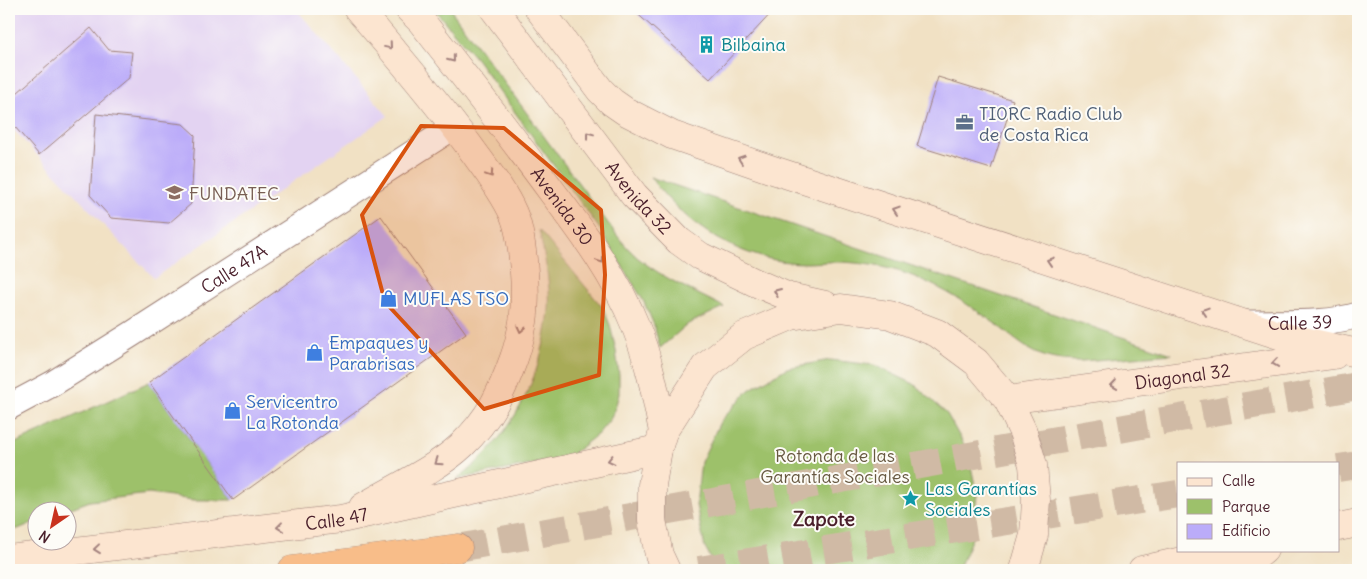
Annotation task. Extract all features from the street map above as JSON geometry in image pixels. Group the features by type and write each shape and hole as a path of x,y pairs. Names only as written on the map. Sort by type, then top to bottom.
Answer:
{"highway":[{"path":"292,570 458,548"}],"main road":[{"path":"342,519 433,466 461,446 488,416 505,382 523,321 524,284 522,248 513,214 492,176 455,126 358,9"},
{"name":"Avenida 30","path":"409,9 421,21 496,115 604,266 621,294 635,324 649,364 661,440"},
{"name":"Avenida 32","path":"494,9 634,195 679,241 700,256 722,268 789,297 841,308"},
{"path":"538,9 606,96 625,112 664,131 770,169 1241,323 1285,337 1355,352"},
{"path":"666,570 660,555 652,520 652,485 661,440 705,367 744,336 791,316 841,308 890,315 937,333 976,362 1008,400 1024,432 1033,465 1036,500 1034,535 1024,570"},
{"name":"Diagonal 32","path":"1008,400 1355,352"},
{"name":"Calle 47","path":"9,559 342,519 661,440"},
{"path":"1340,527 1358,523"},
{"path":"1142,570 1222,552"},
{"path":"1240,570 1262,552"}],"street":[{"name":"Calle 47A","path":"9,407 52,384 132,334 455,126"},
{"name":"Calle 39","path":"1241,323 1342,320 1358,315"}],"highlighted area":[{"path":"421,126 504,128 601,210 605,275 599,375 484,409 385,302 362,215"}],"shaded area":[{"name":"FUNDATEC","path":"9,9 296,9 388,116 154,278 9,125"}],"green space":[{"path":"434,9 450,9 630,251 658,272 724,307 688,324 660,348 654,325 643,300 599,228 477,60"},
{"path":"650,177 1172,354 1082,361 1046,357 1023,345 958,298 907,274 879,266 860,264 783,261 760,257 739,249 718,239 681,212"},
{"path":"539,230 603,308 610,325 619,375 619,394 615,408 611,418 598,434 567,458 457,479 494,445 509,425 532,382 540,358 546,334 549,289"},
{"name":"Rotonda de las Garantías Sociales","path":"830,360 874,365 914,384 947,414 968,452 977,495 972,538 958,570 717,570 705,548 696,505 701,462 720,422 749,390 787,368"},
{"path":"149,382 233,500 193,500 149,494 90,501 78,505 78,502 28,502 28,525 9,530 9,446"}],"building":[{"name":"Bilbaina","path":"632,9 775,9 710,79"},
{"path":"91,28 109,50 132,52 129,78 39,155 9,120 9,100"},
{"name":"TI0RC Radio Club de Costa Rica","path":"938,77 1013,100 991,169 917,146"},
{"path":"96,114 183,124 195,135 191,204 169,223 111,218 90,195"},
{"path":"381,216 466,333 233,500 149,382"}],"tunnel":[{"path":"458,548 1358,386"},
{"path":"1340,468 1358,465"},
{"path":"699,570 1177,494"}],"place":[{"name":"Bilbaina","path":"707,44"},
{"name":"TI0RC Radio Club de Costa Rica","path":"965,123"},
{"name":"FUNDATEC","path":"175,193"},
{"name":"MUFLAS TSO","path":"389,298"},
{"name":"Empaques y Parabrisas","path":"315,352"},
{"name":"Servicentro La Rotonda","path":"232,411"},
{"name":"Las Garantías Sociales","path":"911,498"}],"district":[{"name":"Zapote","path":"824,518"}]}
